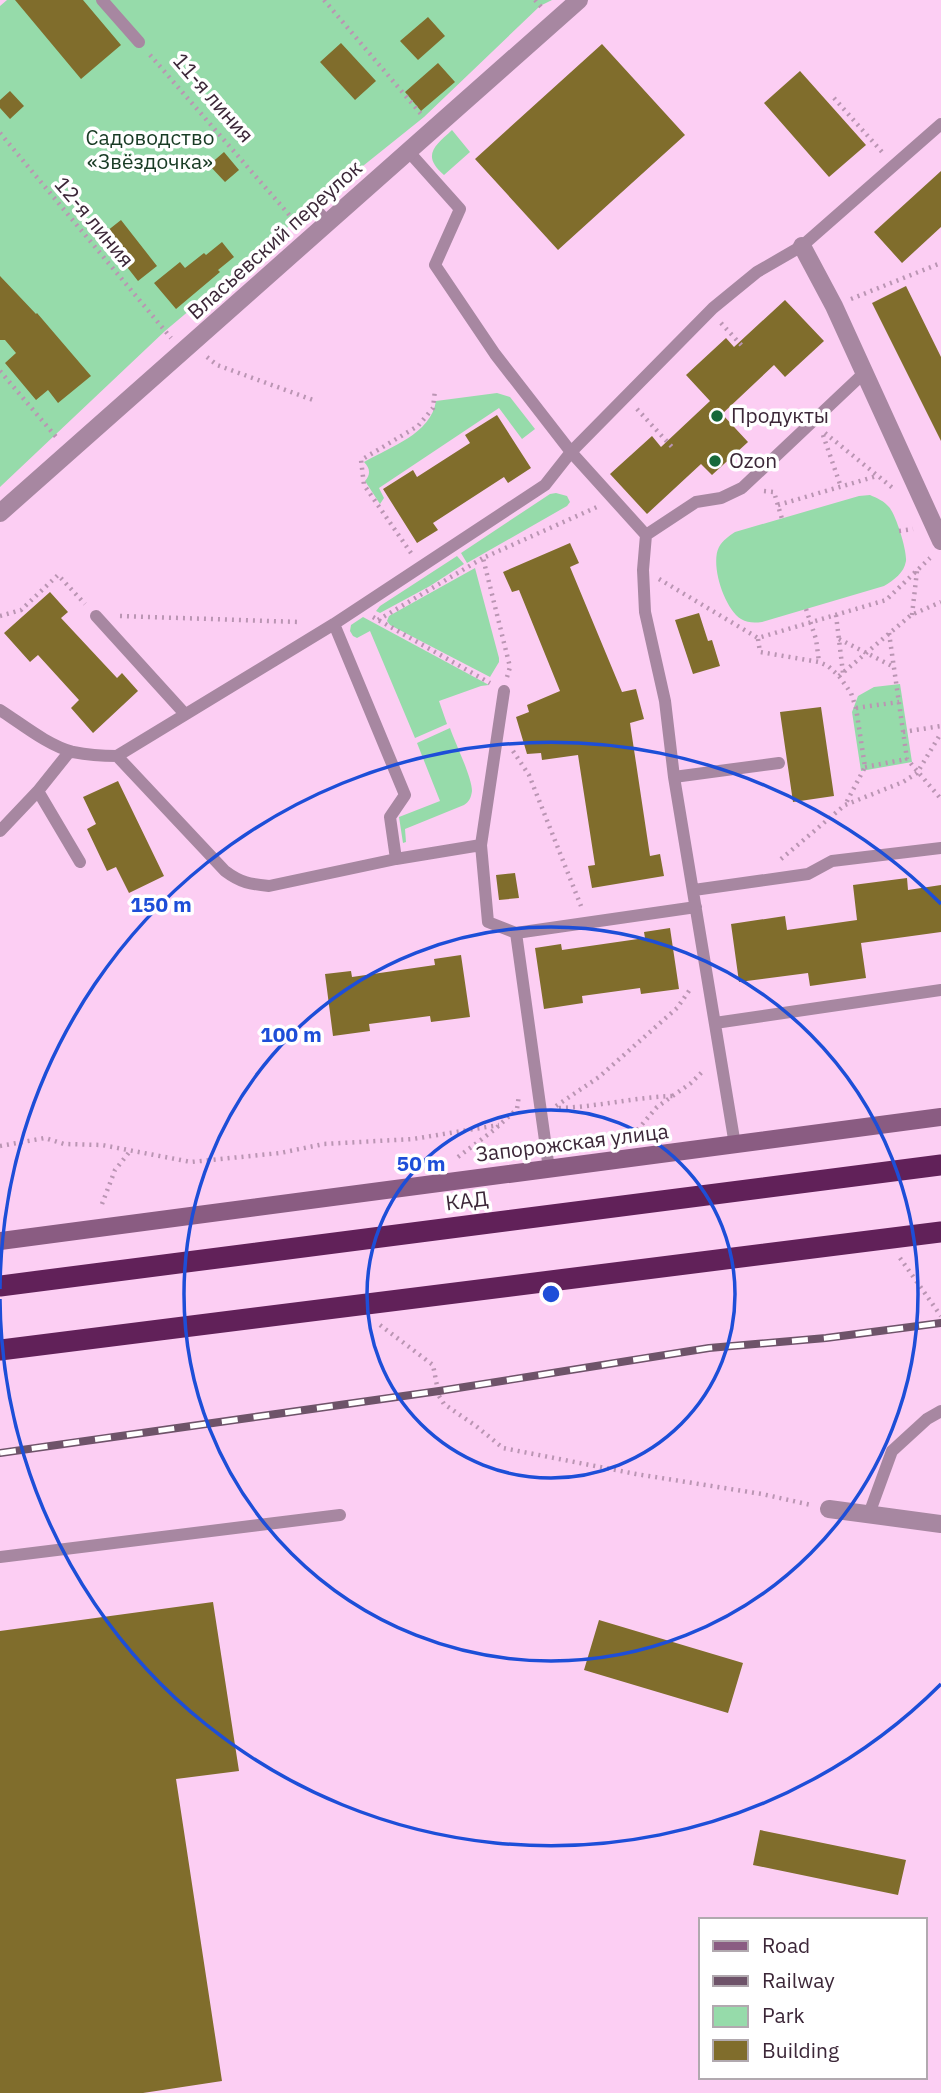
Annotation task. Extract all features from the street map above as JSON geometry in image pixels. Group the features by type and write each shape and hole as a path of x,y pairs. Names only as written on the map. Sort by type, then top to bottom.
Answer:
{"highway":[{"name":"КАД","path":"0,1286 941,1165"},
{"path":"0,1350 941,1232"}],"street":[{"name":"Власьевский переулок","path":"0,513 409,152 430,123 579,0"},
{"path":"802,246 834,306 925,505 939,542"},
{"name":"Запорожская улица","path":"0,1241 941,1117"},
{"path":"829,1508 941,1524"}],"lane":[{"path":"102,0 139,42"},
{"path":"0,710 70,751 117,756 334,624 545,485 571,452 710,311 757,272 802,246 941,124"},
{"path":"409,152 460,209 435,265 495,354 571,452 646,535 643,570 645,612 665,701 674,777 735,1145"},
{"path":"313,205 328,223"},
{"path":"646,535 696,502 721,498 742,488 864,373"},
{"path":"96,615 185,714"},
{"path":"334,624 405,795 390,817 396,859"},
{"path":"504,691 481,845 488,922 516,933 696,907"},
{"path":"0,831 38,791 70,751"},
{"path":"117,756 225,871 239,881 269,886 396,859 481,845"},
{"path":"674,777 779,763"},
{"path":"38,791 80,862"},
{"path":"694,890 808,874 832,861 941,848"},
{"path":"516,933 548,1169"},
{"path":"715,1023 941,990"},
{"path":"869,1514 892,1451 927,1419 941,1411"},
{"path":"0,1558 340,1515"}],"path":[{"path":"324,0 430,123"},
{"path":"535,0 540,6"},
{"name":"11-я линия","path":"139,42 294,221"},
{"path":"834,98 894,165"},
{"name":"12-я линия","path":"0,133 165,331"},
{"path":"834,306 941,263"},
{"path":"934,266 941,272"},
{"path":"710,311 744,348"},
{"path":"184,351 201,353 217,365 313,400"},
{"path":"0,371 55,436"},
{"path":"420,567 364,485 361,460 418,426 433,408 435,390"},
{"path":"625,397 672,447"},
{"path":"841,487 822,430 909,502 925,505"},
{"path":"778,505 877,476"},
{"path":"742,488 774,492 782,519"},
{"path":"377,620 483,558 614,500"},
{"path":"643,570 758,638 886,600 917,570 939,542"},
{"path":"357,608 504,691 510,667 483,558"},
{"path":"912,615 917,570"},
{"path":"0,616 21,610 58,575 96,615 334,624"},
{"path":"841,674 912,615 941,602"},
{"path":"806,609 816,639 819,662"},
{"path":"836,615 841,674 856,708 864,767 845,805"},
{"path":"889,634 907,759 941,799"},
{"path":"758,638 760,652 819,662 841,674"},
{"path":"839,639 894,667"},
{"path":"856,708 899,702"},
{"path":"903,733 941,726"},
{"path":"498,727 529,775 578,896 585,922"},
{"path":"768,879 779,860 845,805 903,782 917,773 941,733"},
{"path":"864,767 907,759"},
{"path":"541,1116 599,1077 677,1008 706,966"},
{"path":"633,1135 657,1107 691,1083 720,1054"},
{"path":"458,1157 517,1109 521,1088"},
{"path":"554,1108 674,1096"},
{"path":"0,1146 45,1138 64,1144 102,1145 191,1162 269,1154 324,1144 413,1139 499,1125"},
{"path":"102,1204 116,1170 131,1150"},
{"path":"898,1255 941,1316"},
{"path":"378,1324 433,1366 439,1396 449,1409 503,1448 829,1508"}],"green space":[{"name":"Садоводство «Звёздочка»","path":"7,0 552,0 540,6 424,117 165,331 0,487 0,6"},
{"path":"452,130 470,152 444,175 433,162 432,156 436,146"},
{"path":"497,393 510,397 535,429 522,439 499,408 379,488 384,498 380,504 365,481 369,471 364,462 418,431 433,412 436,401"},
{"path":"550,494 567,496 570,502 567,506 467,563 461,553"},
{"path":"870,495 889,507 905,549 906,561 895,579 884,586 762,622 754,623 741,619 729,606 720,585 716,564 719,547 726,538 735,532"},
{"path":"457,556 464,564 380,613 376,611 380,606"},
{"path":"475,568 499,658 490,677 387,621 389,616"},
{"path":"363,617 489,685 439,701 447,724 415,738 370,631 357,638 350,631 351,625"},
{"path":"900,684 912,762 861,771 852,712 858,696 874,687"},
{"path":"450,728 469,777 472,791 470,798 464,805 405,829 406,842 403,843 399,817 440,801 417,743"}],"building":[{"path":"15,0 83,0 121,45 81,79"},
{"path":"428,17 445,36 418,60 400,41"},
{"path":"341,43 376,81 355,100 320,62"},
{"path":"602,44 685,135 558,250 475,159"},
{"path":"438,63 455,82 421,111 405,92"},
{"path":"800,71 866,145 829,177 764,103"},
{"path":"10,91 24,106 10,119 0,108 0,100"},
{"path":"224,152 239,170 225,182 209,165"},
{"path":"941,171 941,227 902,263 874,232"},
{"path":"121,220 157,266 138,281 102,235"},
{"path":"222,242 234,257 176,309 154,283 180,262 185,268"},
{"path":"0,276 37,313 91,376 58,403 48,390 36,400 5,363 16,353 5,340 0,340"},
{"path":"906,286 941,357 941,441 872,303"},
{"path":"785,300 824,341 785,377 774,365 722,414 686,375 726,338 734,347"},
{"path":"710,401 748,442 712,475 701,464 647,514 610,474 652,436 661,447"},
{"path":"497,415 531,468 508,483 504,477 433,523 438,530 417,543 383,489 413,470 417,477 470,443 465,435"},
{"path":"570,543 579,563 570,567 622,692 636,689 644,719 630,723 650,856 660,854 664,876 592,888 588,866 595,865 578,755 542,760 541,753 527,754 516,717 529,712 527,705 560,691 519,590 512,592 503,572"},
{"path":"50,592 68,612 61,618 117,678 122,673 138,691 93,733 71,708 79,700 38,655 30,662 4,633"},
{"path":"699,613 708,641 712,640 720,666 693,674 675,620"},
{"path":"821,707 834,796 793,802 780,712"},
{"path":"118,781 164,876 129,893 116,867 107,871 87,829 96,824 83,797"},
{"path":"515,873 519,898 499,900 496,875"},
{"path":"907,878 908,890 941,885 941,932 861,943 866,978 810,986 808,973 739,982 731,924 785,916 787,930 857,920 853,885"},
{"path":"670,928 679,989 641,994 640,988 582,996 583,1003 544,1009 535,948 561,944 562,950 645,938 644,932"},
{"path":"461,955 470,1017 431,1022 430,1016 369,1024 370,1031 333,1036 325,974 351,971 352,977 435,965 434,959"},
{"path":"213,1602 239,1771 176,1779 222,2081 143,2093 0,2093 0,1631"},
{"path":"599,1620 743,1663 728,1713 584,1670"},
{"path":"760,1830 906,1860 898,1895 753,1865"}],"railway":[{"path":"0,1453 439,1391 709,1348 826,1338 941,1323"}],"place":[{"name":"Продукты","path":"717,416"},
{"name":"Ozon","path":"715,461"}]}
